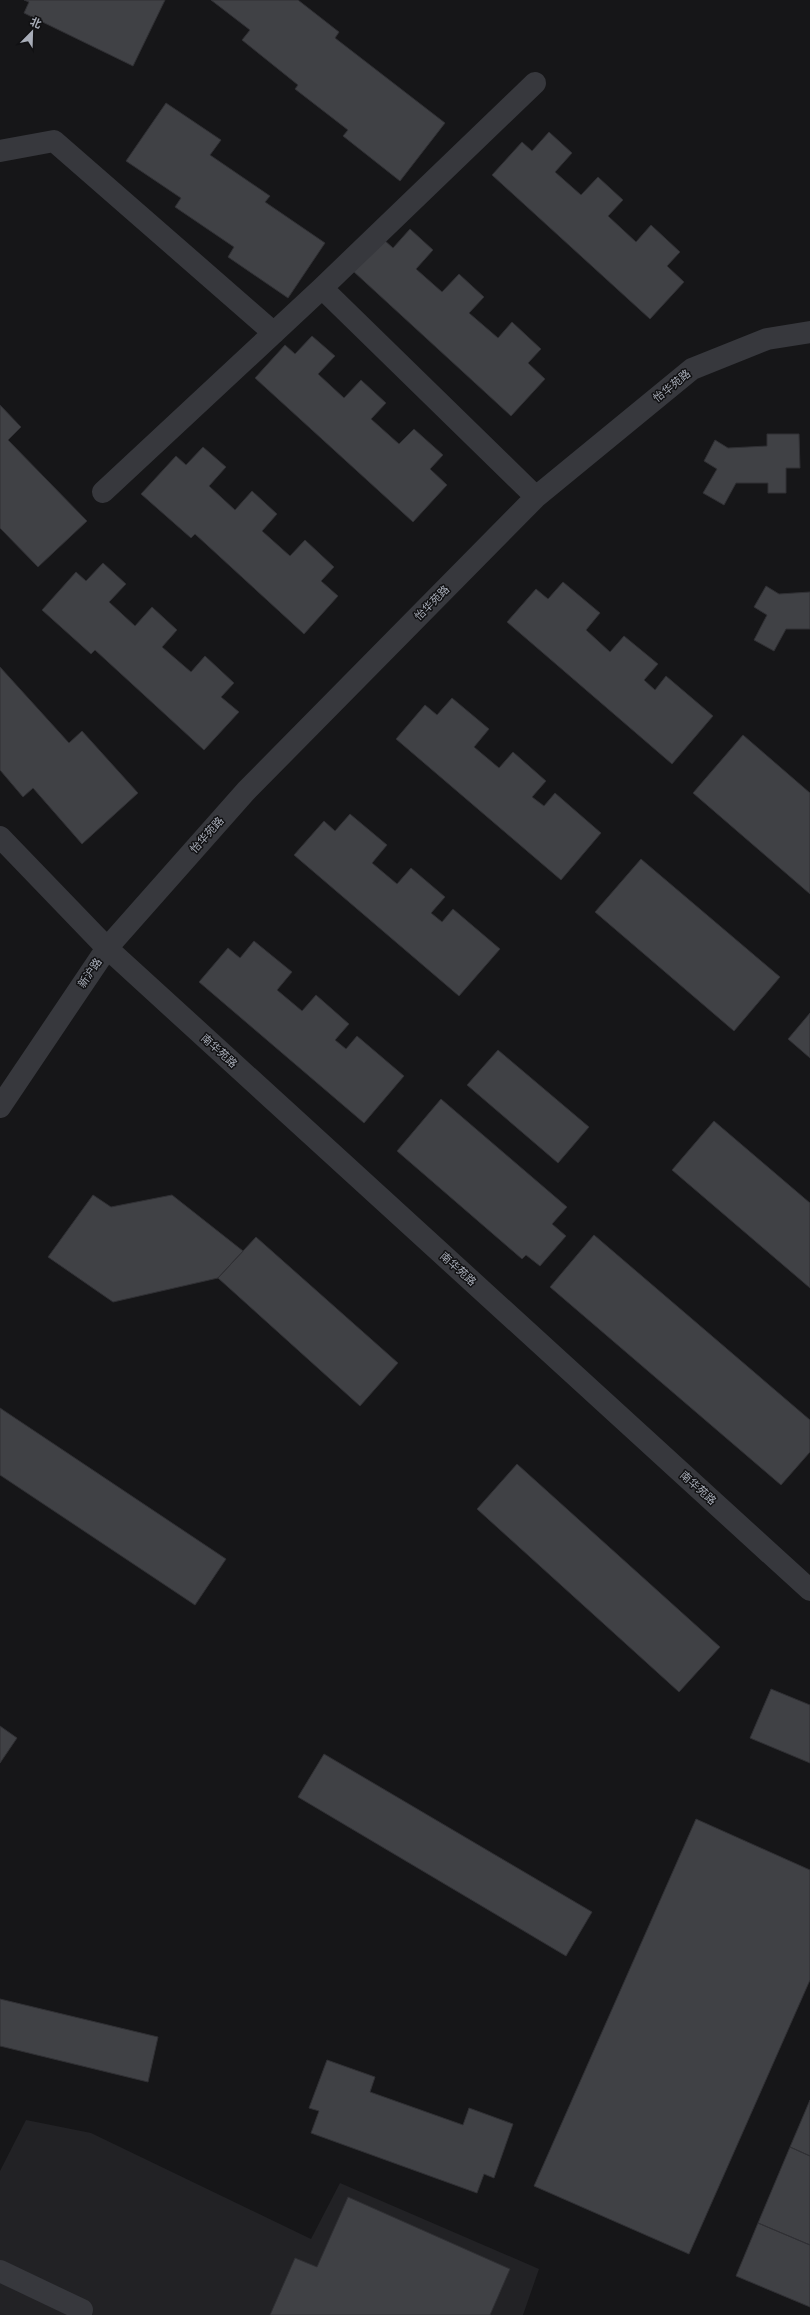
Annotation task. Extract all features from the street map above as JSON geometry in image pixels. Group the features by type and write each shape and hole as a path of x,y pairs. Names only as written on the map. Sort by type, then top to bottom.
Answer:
{"street":[{"path":"103,492 274,334 535,83"},
{"path":"0,151 54,141 274,334"},
{"path":"322,288 536,497"},
{"name":"怡华苑路","path":"107,948 246,791 536,497 692,369 768,338 810,332"},
{"name":"新沪路","path":"0,837 107,948 0,1107"},
{"name":"南华苑路","path":"107,948 810,1590"},
{"path":"0,2271 81,2313"}],"shaded area":[{"path":"26,2120 91,2133 311,2239 340,2183 539,2269 523,2315 0,2315 0,2171"}],"building":[{"path":"24,0 165,0 133,66 24,13 29,2"},
{"path":"211,0 298,0 339,32 335,38 445,123 400,181 343,136 348,130 295,89 298,85 242,40 250,30"},
{"path":"166,103 221,140 210,155 270,196 265,202 325,243 288,298 228,257 234,247 175,207 181,198 126,161"},
{"path":"549,132 572,153 555,172 581,195 598,177 623,200 608,216 636,242 651,225 680,252 667,266 684,282 650,319 492,175 522,142 532,151"},
{"path":"410,229 433,250 416,269 442,292 459,274 484,297 469,313 498,338 512,322 541,349 528,363 545,379 511,416 353,271 383,239 393,248"},
{"path":"312,336 335,356 318,374 344,398 361,380 386,403 371,419 399,444 414,429 443,455 430,469 447,485 413,522 255,378 285,345 295,354"},
{"path":"0,405 21,427 8,440 87,521 38,567 0,528"},
{"path":"767,434 799,434 800,468 786,468 786,493 768,493 768,483 736,483 724,505 703,493 717,469 704,461 715,440 728,448 767,446"},
{"path":"203,447 226,467 209,486 235,510 252,491 277,514 262,531 290,556 305,540 334,567 321,581 338,596 304,634 195,534 191,538 141,494 176,456 186,465"},
{"path":"103,563 126,584 109,602 135,626 152,607 177,630 162,647 191,672 205,656 234,683 221,697 239,712 204,750 95,650 91,654 42,610 76,572 86,581"},
{"path":"563,582 600,613 586,630 610,652 624,636 658,664 644,680 655,690 666,676 713,716 672,764 507,622 536,589 548,599"},
{"path":"766,586 779,594 810,592 810,629 786,629 774,651 754,640 767,615 754,607"},
{"path":"0,667 69,743 82,731 138,793 82,844 33,788 23,797 0,770"},
{"path":"452,698 489,729 474,747 499,768 513,752 546,781 532,797 544,806 555,793 601,833 561,880 396,739 425,705 437,715"},
{"path":"743,735 810,793 810,894 693,793"},
{"path":"350,814 387,845 372,863 397,884 411,868 445,897 431,913 442,922 453,909 500,949 459,996 294,855 324,821 335,831"},
{"path":"641,859 780,977 734,1031 595,912"},
{"path":"254,941 292,972 277,990 302,1011 316,995 349,1024 335,1040 346,1049 357,1036 404,1076 364,1123 199,982 228,948 240,958"},
{"path":"810,1013 810,1058 788,1039"},
{"path":"498,1050 589,1127 558,1163 467,1085"},
{"path":"441,1099 567,1207 552,1224 566,1236 540,1266 526,1255 522,1259 397,1151"},
{"path":"714,1121 810,1203 810,1288 672,1170"},
{"path":"93,1195 111,1207 172,1195 243,1251 218,1278 113,1302 48,1257"},
{"path":"594,1235 810,1420 810,1452 781,1485 550,1287"},
{"path":"256,1237 398,1363 360,1406 218,1278"},
{"path":"0,1408 226,1559 195,1605 0,1475"},
{"path":"517,1464 720,1647 679,1692 477,1509"},
{"path":"771,1689 810,1705 810,1763 750,1738"},
{"path":"0,1726 17,1738 0,1763"},
{"path":"324,1754 592,1912 566,1956 298,1797"},
{"path":"696,1819 810,1870 810,1980 689,2254 534,2186"},
{"path":"0,1999 158,2037 148,2082 0,2046"},
{"path":"327,2060 375,2077 370,2092 463,2125 469,2108 513,2124 494,2178 484,2174 477,2193 311,2133 319,2111 309,2108"},
{"path":"810,2100 810,2156 790,2147"},
{"path":"790,2147 810,2156 810,2245 758,2223"},
{"path":"348,2197 510,2269 490,2315 270,2315 295,2258 317,2267"},
{"path":"758,2223 810,2245 810,2307 736,2276"}]}
